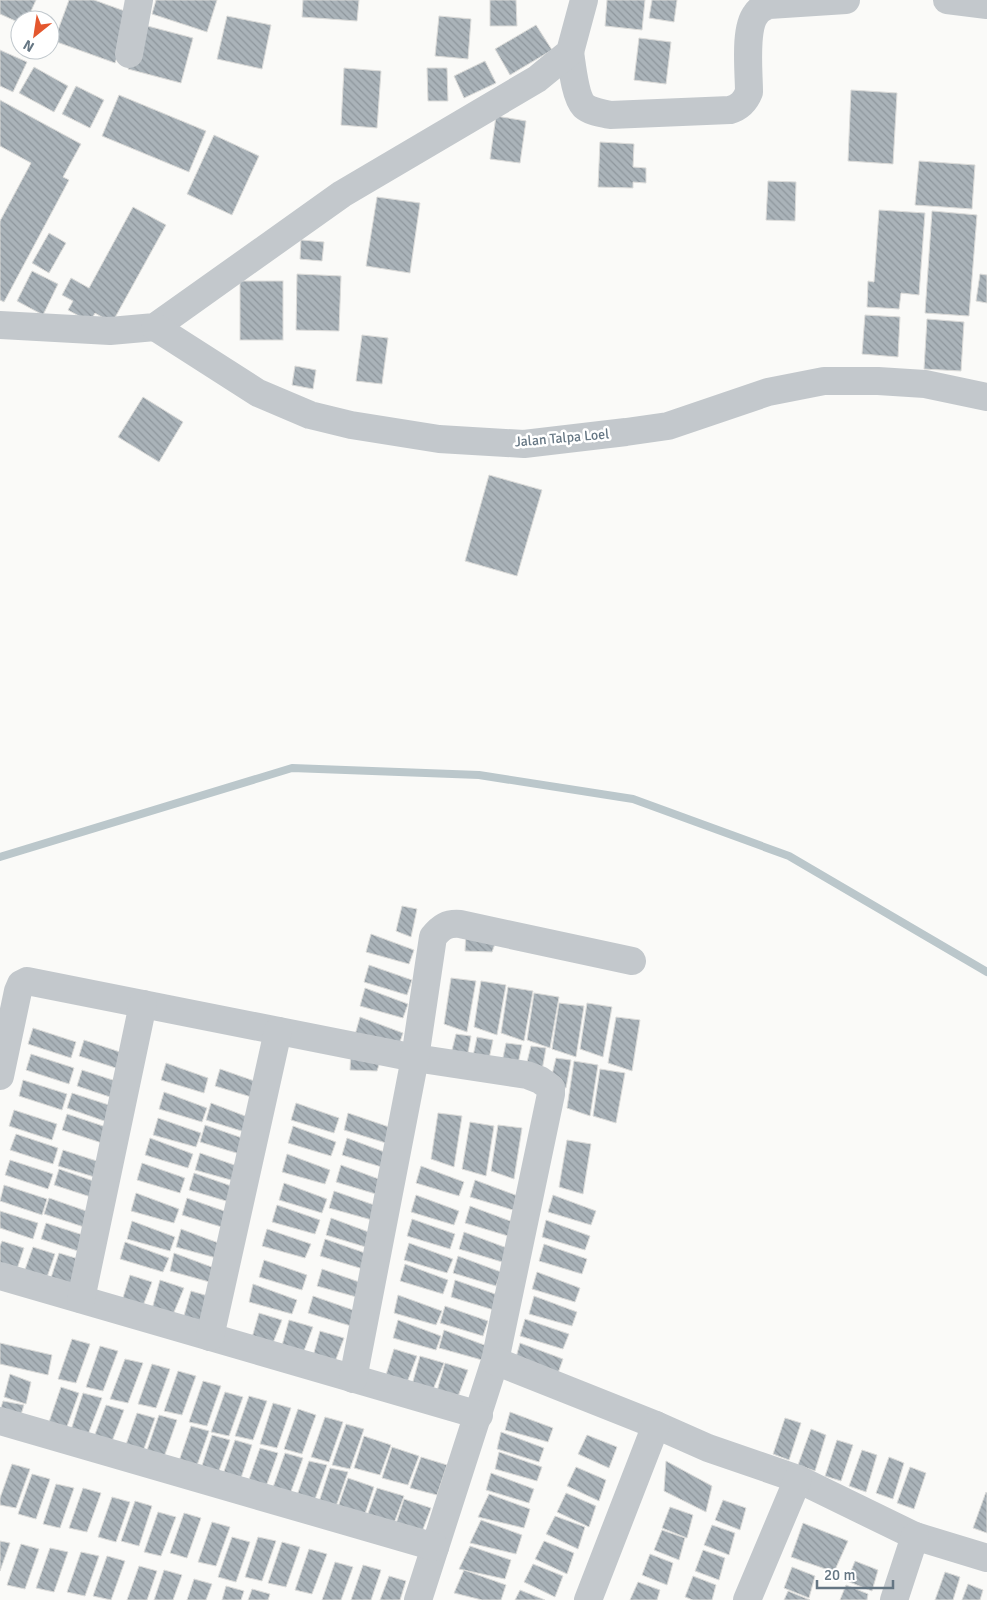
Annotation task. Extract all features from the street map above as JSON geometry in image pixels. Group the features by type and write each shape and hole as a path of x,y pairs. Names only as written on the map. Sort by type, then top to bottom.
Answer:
{"street":[{"path":"129,54 140,0"},
{"path":"584,0 570,52 577,88 582,104 586,108 610,115 730,110 739,107 746,101 749,92 749,34 751,22 755,14 760,9 769,5 846,0"},
{"path":"947,0 987,5"},
{"path":"0,325 110,331 155,327 342,194 537,79 570,52"},
{"name":"Jalan Talpa Loel","path":"155,327 258,393 310,415 351,425 439,439 524,444 668,426 768,392 824,381 878,381 925,384 987,397"},
{"path":"353,1379 415,1058 433,937 450,923 460,924 632,961"},
{"path":"0,1076 18,991 24,982 36,982 415,1058 527,1075 540,1080 551,1088 495,1361 418,1600"},
{"path":"81,1299 143,1004"},
{"path":"210,1337 278,1031"},
{"path":"0,1276 479,1415"},
{"path":"495,1361 656,1425 708,1448 798,1479 915,1536 987,1558"},
{"path":"0,1421 435,1547"},
{"path":"588,1600 656,1425"},
{"path":"747,1600 798,1479"},
{"path":"894,1600 915,1536"}],"building":[{"path":"0,0 36,0 32,10 10,10 10,18 0,14"},
{"path":"69,0 94,0 133,14 115,63 60,43 60,25"},
{"path":"156,0 217,0 207,32 152,14"},
{"path":"303,0 359,0 357,21 302,17"},
{"path":"490,0 516,0 517,26 490,26"},
{"path":"607,0 645,0 642,30 605,26"},
{"path":"652,0 677,0 674,22 649,18"},
{"path":"227,16 271,25 262,69 217,59"},
{"path":"439,16 471,19 468,59 435,56"},
{"path":"140,24 193,38 181,83 128,69"},
{"path":"536,25 552,50 510,75 495,49"},
{"path":"639,38 671,42 666,84 634,80"},
{"path":"0,50 10,54 10,60 27,62 13,92 0,86"},
{"path":"485,61 496,83 464,98 454,76"},
{"path":"34,67 68,86 54,112 19,93"},
{"path":"344,68 381,71 377,128 341,125"},
{"path":"427,68 447,68 448,101 428,101"},
{"path":"76,86 104,100 90,128 62,114"},
{"path":"851,90 897,93 893,164 848,161"},
{"path":"119,95 206,131 189,172 102,136"},
{"path":"0,100 81,144 63,177 69,180 4,302 0,300 0,221 31,163 0,146"},
{"path":"496,116 526,121 520,163 490,159"},
{"path":"214,135 259,156 232,215 187,194"},
{"path":"600,142 634,144 633,167 646,168 646,183 633,182 633,188 598,187"},
{"path":"919,161 975,165 972,209 915,205"},
{"path":"768,181 796,182 795,221 766,220"},
{"path":"377,197 420,203 410,273 366,266"},
{"path":"133,207 166,225 112,323 95,313 90,322 68,310 73,301 62,295 71,278 89,288"},
{"path":"879,210 925,213 919,295 901,293 899,309 867,307 868,281 874,282"},
{"path":"932,211 977,215 969,316 925,313"},
{"path":"49,233 66,243 49,273 32,263"},
{"path":"301,240 324,242 322,261 300,259"},
{"path":"32,271 58,284 43,315 17,301"},
{"path":"297,274 341,276 339,331 296,330"},
{"path":"980,274 987,275 987,303 976,301"},
{"path":"240,281 283,281 283,340 240,340"},
{"path":"865,315 900,317 898,357 862,354"},
{"path":"927,319 964,322 961,371 924,369"},
{"path":"362,335 388,338 382,384 356,381"},
{"path":"295,366 316,370 313,389 292,385"},
{"path":"143,397 183,422 159,462 118,437"},
{"path":"489,475 542,490 517,576 465,561"},
{"path":"402,906 417,909 411,937 396,931"},
{"path":"466,930 498,936 492,952 465,951"},
{"path":"371,934 414,950 409,964 366,952"},
{"path":"369,965 412,980 407,995 364,982"},
{"path":"451,978 476,981 467,1032 444,1024"},
{"path":"481,981 506,985 497,1035 474,1027"},
{"path":"508,987 533,991 524,1041 501,1033"},
{"path":"365,988 408,1004 403,1018 360,1006"},
{"path":"534,993 559,997 550,1048 527,1040"},
{"path":"559,1003 584,1006 576,1057 552,1049"},
{"path":"587,1003 612,1007 603,1057 580,1049"},
{"path":"360,1017 403,1033 398,1047 355,1035"},
{"path":"616,1017 640,1020 632,1071 608,1063"},
{"path":"33,1028 76,1042 71,1058 28,1044"},
{"path":"456,1034 471,1036 466,1064 450,1058"},
{"path":"477,1037 493,1040 487,1068 472,1061"},
{"path":"84,1040 126,1054 122,1070 79,1056"},
{"path":"506,1043 522,1045 516,1073 501,1067"},
{"path":"531,1046 546,1048 541,1076 525,1070"},
{"path":"351,1049 382,1055 377,1071 350,1070"},
{"path":"31,1054 74,1068 69,1084 26,1070"},
{"path":"556,1058 571,1060 566,1088 550,1083"},
{"path":"574,1061 598,1065 590,1116 567,1108"},
{"path":"166,1063 208,1078 204,1093 161,1080"},
{"path":"220,1069 263,1084 258,1099 215,1086"},
{"path":"600,1069 625,1073 616,1123 593,1116"},
{"path":"82,1070 125,1084 119,1100 77,1086"},
{"path":"23,1080 67,1094 62,1110 19,1096"},
{"path":"164,1092 207,1108 202,1122 159,1109"},
{"path":"72,1093 115,1107 110,1123 67,1108"},
{"path":"211,1103 253,1119 248,1133 206,1120"},
{"path":"296,1103 339,1118 334,1133 291,1120"},
{"path":"14,1110 57,1124 52,1140 9,1126"},
{"path":"348,1113 392,1128 386,1143 344,1130"},
{"path":"438,1113 462,1116 454,1167 431,1159"},
{"path":"67,1114 109,1128 105,1144 62,1130"},
{"path":"158,1118 201,1133 196,1147 153,1135"},
{"path":"470,1122 494,1126 486,1176 462,1169"},
{"path":"205,1125 248,1140 243,1155 200,1142"},
{"path":"498,1125 522,1128 514,1179 491,1171"},
{"path":"293,1126 336,1142 331,1156 288,1143"},
{"path":"16,1134 58,1148 53,1164 10,1150"},
{"path":"150,1138 193,1154 188,1168 145,1155"},
{"path":"347,1138 390,1154 385,1168 342,1155"},
{"path":"567,1140 591,1144 583,1194 559,1187"},
{"path":"63,1150 106,1164 101,1179 58,1166"},
{"path":"200,1153 243,1168 238,1182 195,1170"},
{"path":"287,1154 330,1170 325,1184 282,1172"},
{"path":"10,1160 53,1174 48,1189 5,1175"},
{"path":"142,1163 185,1178 180,1193 137,1180"},
{"path":"341,1165 384,1181 379,1195 336,1182"},
{"path":"421,1166 464,1182 459,1196 416,1183"},
{"path":"59,1169 102,1184 97,1199 54,1185"},
{"path":"194,1173 237,1188 233,1203 189,1190"},
{"path":"475,1180 518,1196 513,1210 470,1197"},
{"path":"284,1183 327,1199 322,1213 279,1200"},
{"path":"4,1185 47,1199 42,1215 0,1201"},
{"path":"334,1191 377,1206 372,1220 329,1208"},
{"path":"136,1193 179,1209 174,1223 131,1211"},
{"path":"416,1195 459,1211 454,1225 411,1212"},
{"path":"553,1195 596,1211 591,1225 548,1212"},
{"path":"49,1198 92,1213 87,1228 44,1214"},
{"path":"187,1198 230,1213 225,1228 182,1215"},
{"path":"277,1205 320,1220 315,1234 272,1222"},
{"path":"470,1206 513,1222 508,1236 465,1223"},
{"path":"0,1211 38,1223 33,1239 0,1228"},
{"path":"331,1218 374,1234 369,1248 326,1235"},
{"path":"412,1219 455,1234 450,1249 407,1236"},
{"path":"546,1220 590,1236 585,1250 542,1237"},
{"path":"132,1221 175,1237 170,1251 127,1239"},
{"path":"46,1223 89,1237 84,1253 41,1239"},
{"path":"181,1229 224,1245 220,1259 176,1247"},
{"path":"267,1229 311,1244 305,1258 262,1246"},
{"path":"464,1232 507,1248 502,1262 459,1249"},
{"path":"325,1239 368,1254 363,1269 320,1256"},
{"path":"2,1241 24,1248 14,1278 0,1273 0,1246"},
{"path":"125,1242 169,1258 163,1272 120,1259"},
{"path":"409,1243 453,1259 447,1273 404,1260"},
{"path":"544,1244 587,1259 582,1274 539,1261"},
{"path":"33,1247 55,1254 45,1283 23,1275"},
{"path":"59,1253 82,1260 71,1289 50,1281"},
{"path":"174,1253 217,1269 213,1283 170,1271"},
{"path":"458,1256 501,1272 496,1286 453,1273"},
{"path":"264,1260 307,1275 302,1290 259,1277"},
{"path":"405,1264 448,1280 443,1294 400,1281"},
{"path":"322,1269 365,1284 360,1298 317,1286"},
{"path":"537,1272 580,1288 575,1302 532,1289"},
{"path":"130,1275 152,1282 141,1311 121,1304"},
{"path":"160,1280 184,1288 172,1317 152,1309"},
{"path":"455,1280 498,1295 494,1310 451,1297"},
{"path":"253,1284 297,1300 292,1314 249,1302"},
{"path":"191,1291 215,1298 204,1327 183,1319"},
{"path":"398,1295 442,1311 436,1325 394,1313"},
{"path":"313,1296 356,1311 351,1326 308,1313"},
{"path":"534,1296 577,1312 572,1326 529,1314"},
{"path":"445,1306 488,1321 483,1336 440,1323"},
{"path":"259,1313 282,1320 271,1348 251,1341"},
{"path":"525,1319 569,1334 563,1349 520,1336"},
{"path":"289,1320 313,1327 302,1356 281,1349"},
{"path":"398,1320 441,1336 436,1350 393,1338"},
{"path":"444,1330 487,1346 482,1360 439,1348"},
{"path":"320,1331 344,1338 333,1367 312,1360"},
{"path":"72,1339 90,1344 76,1383 58,1379"},
{"path":"0,1343 52,1355 48,1375 0,1364"},
{"path":"520,1343 563,1359 558,1373 515,1361"},
{"path":"100,1346 118,1351 103,1391 86,1387"},
{"path":"394,1349 417,1356 406,1385 385,1378"},
{"path":"420,1356 444,1363 432,1392 412,1385"},
{"path":"125,1359 143,1363 128,1403 110,1399"},
{"path":"445,1363 468,1370 457,1399 437,1391"},
{"path":"152,1364 170,1369 156,1408 138,1404"},
{"path":"178,1371 196,1376 182,1415 164,1411"},
{"path":"10,1374 31,1382 26,1404 4,1397"},
{"path":"203,1381 221,1386 207,1426 189,1422"},
{"path":"61,1387 79,1393 65,1432 47,1428"},
{"path":"225,1392 243,1397 229,1436 211,1432"},
{"path":"83,1393 102,1398 87,1437 70,1433"},
{"path":"249,1396 267,1401 253,1440 235,1436"},
{"path":"3,1401 24,1405 19,1421 0,1411"},
{"path":"273,1403 291,1408 277,1448 260,1444"},
{"path":"106,1405 124,1410 109,1449 91,1445"},
{"path":"298,1409 316,1415 302,1454 284,1449"},
{"path":"510,1412 553,1428 548,1442 505,1430"},
{"path":"137,1413 155,1418 141,1457 123,1453"},
{"path":"159,1415 177,1420 163,1460 145,1456"},
{"path":"325,1417 343,1422 329,1462 311,1457"},
{"path":"785,1418 801,1423 789,1460 773,1454"},
{"path":"346,1424 364,1429 350,1469 332,1465"},
{"path":"191,1426 209,1431 195,1471 177,1467"},
{"path":"811,1429 826,1435 815,1471 798,1465"},
{"path":"501,1432 544,1448 539,1462 497,1449"},
{"path":"212,1435 230,1440 216,1479 199,1475"},
{"path":"587,1435 617,1447 609,1468 578,1454"},
{"path":"364,1436 391,1445 380,1475 354,1468"},
{"path":"235,1440 252,1445 239,1484 221,1480"},
{"path":"837,1440 853,1445 841,1481 825,1476"},
{"path":"392,1447 419,1456 408,1485 382,1478"},
{"path":"260,1448 278,1453 264,1492 246,1488"},
{"path":"862,1450 877,1455 866,1492 849,1486"},
{"path":"499,1452 542,1467 537,1481 495,1469"},
{"path":"285,1453 303,1458 289,1497 271,1493"},
{"path":"421,1457 447,1465 437,1495 410,1488"},
{"path":"889,1457 904,1463 893,1499 876,1493"},
{"path":"309,1461 327,1465 313,1505 295,1501"},
{"path":"666,1461 712,1486 706,1512 664,1491"},
{"path":"12,1464 30,1469 16,1508 0,1505 0,1498"},
{"path":"576,1467 606,1480 599,1501 567,1486"},
{"path":"910,1467 926,1473 914,1509 897,1503"},
{"path":"330,1468 348,1472 334,1512 317,1508"},
{"path":"491,1473 534,1489 529,1503 486,1490"},
{"path":"32,1474 50,1479 36,1519 18,1514"},
{"path":"348,1478 374,1487 364,1517 337,1510"},
{"path":"56,1484 74,1488 60,1528 43,1524"},
{"path":"83,1488 101,1493 87,1532 69,1528"},
{"path":"377,1488 404,1496 393,1526 366,1519"},
{"path":"566,1493 596,1506 589,1527 557,1512"},
{"path":"987,1493 987,1533 973,1528"},
{"path":"489,1494 530,1509 524,1528 478,1517"},
{"path":"112,1497 130,1502 116,1542 98,1537"},
{"path":"404,1499 431,1508 420,1537 394,1530"},
{"path":"723,1500 746,1508 740,1530 715,1520"},
{"path":"135,1501 152,1506 139,1546 121,1541"},
{"path":"670,1507 693,1515 687,1538 662,1528"},
{"path":"158,1512 176,1517 161,1556 144,1552"},
{"path":"184,1513 201,1518 187,1558 170,1553"},
{"path":"555,1516 585,1527 578,1549 546,1534"},
{"path":"481,1520 522,1535 516,1554 470,1543"},
{"path":"212,1522 230,1527 216,1566 198,1562"},
{"path":"803,1523 848,1541 834,1572 791,1557"},
{"path":"712,1525 735,1533 729,1555 704,1545"},
{"path":"662,1530 685,1538 679,1560 654,1550"},
{"path":"232,1537 250,1542 236,1582 218,1577"},
{"path":"258,1537 276,1541 262,1581 245,1577"},
{"path":"0,1541 10,1543 0,1571"},
{"path":"544,1541 574,1553 567,1574 535,1559"},
{"path":"282,1542 300,1547 286,1587 268,1583"},
{"path":"21,1544 39,1549 25,1589 7,1585"},
{"path":"470,1546 511,1560 505,1579 459,1569"},
{"path":"50,1548 68,1552 54,1592 36,1588"},
{"path":"309,1549 327,1554 312,1594 295,1590"},
{"path":"703,1550 725,1558 719,1580 695,1571"},
{"path":"81,1552 99,1556 85,1596 67,1592"},
{"path":"650,1554 673,1563 667,1585 642,1575"},
{"path":"107,1556 125,1561 111,1600 93,1596"},
{"path":"855,1561 878,1570 872,1591 847,1581"},
{"path":"335,1562 353,1567 341,1600 322,1600"},
{"path":"533,1564 563,1576 555,1597 524,1582"},
{"path":"363,1565 381,1570 371,1600 351,1600"},
{"path":"139,1566 157,1571 147,1600 127,1600"},
{"path":"792,1567 815,1576 809,1598 784,1588"},
{"path":"164,1570 182,1575 173,1600 154,1600"},
{"path":"464,1570 506,1585 501,1600 482,1600 454,1593"},
{"path":"945,1572 960,1577 953,1600 935,1600"},
{"path":"389,1576 406,1581 400,1600 380,1600"},
{"path":"693,1576 716,1585 712,1600 693,1600 685,1597"},
{"path":"194,1579 212,1584 206,1600 187,1600"},
{"path":"638,1582 660,1590 657,1600 630,1600"},
{"path":"968,1584 983,1590 980,1600 962,1600"},
{"path":"846,1585 868,1594 867,1600 840,1600"},
{"path":"226,1586 244,1591 241,1600 222,1600"},
{"path":"252,1589 270,1594 268,1600 248,1600"},
{"path":"520,1590 545,1600 515,1600"},
{"path":"788,1591 810,1600 784,1600"}],"waterway":[{"path":"0,857 292,768 479,775 633,799 789,856 987,972"}]}
